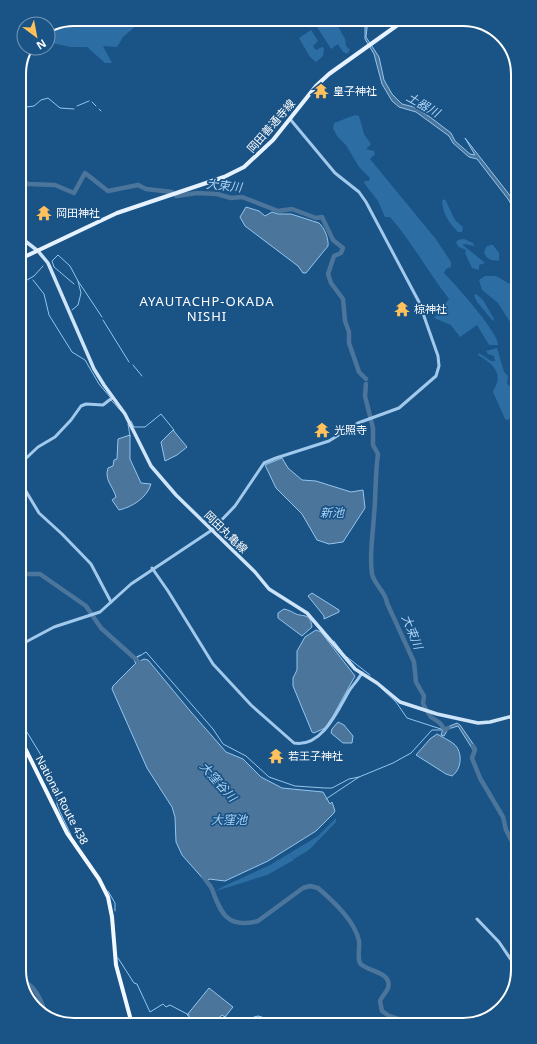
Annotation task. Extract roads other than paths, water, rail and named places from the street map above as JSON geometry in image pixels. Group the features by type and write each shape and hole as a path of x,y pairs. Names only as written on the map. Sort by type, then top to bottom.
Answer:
{"highway":[{"name":"National Route 438","path":"26,751 69,837 99,879 108,897 112,917 116,965 130,1018"}],"main road":[{"name":"岡田善通寺線","path":"26,256 124,211 224,177 239,170 262,152 316,86 343,63 396,26"},
{"name":"岡田丸亀線","path":"26,242 38,251 48,263 94,368 111,399 125,414 156,472 188,508 274,592 307,613 350,665 377,683 400,702 465,722 490,722 511,717"}],"street":[{"path":"26,642 54,627 92,616 103,610 131,584 152,568 212,530 235,506 264,464 270,460 329,441 358,423 399,408 436,376 438,370 438,356 418,302 366,202 358,192 335,173 290,119"},
{"path":"26,458 38,447 55,437 71,420 81,406 86,404 103,406 111,399"},
{"path":"26,491 41,516 62,534 91,564 111,602"},
{"path":"152,568 213,664 251,705 294,743 301,744 323,732 340,710 349,691 362,673"},
{"path":"477,919 499,942 511,960"}],"water":[{"path":"365,26 367,26 366,37 379,57 384,80 392,94 402,104 414,107 430,117 451,133 455,141 470,154 475,155 465,138 511,197 511,204 477,159 469,157 453,143 449,136 416,112 399,107 392,101 382,84 374,54 365,39"},
{"path":"246,207 259,211 265,216 272,212 278,214 291,214 319,223 326,233 328,246 306,273 303,273 298,266 245,226 240,217"},
{"path":"173,430 187,447 177,455 165,461 161,442"},
{"path":"130,435 130,459 141,483 151,484 143,498 129,507 119,510 112,500 116,497 108,480 107,472 108,468 113,466 114,460 117,459 118,439"},
{"name":"新池","path":"282,458 288,468 302,480 316,481 351,492 363,490 365,508 343,542 329,544 317,540 302,514 276,488 265,465"},
{"path":"312,593 339,610 339,612 324,619 324,616 308,596"},
{"path":"284,609 306,616 310,619 312,627 302,636 278,618 278,613"},
{"path":"316,630 321,632 355,676 325,728 314,733 312,732 293,686 293,678 297,670 297,651 305,637"},
{"name":"大窪池","path":"137,659 140,661 144,659 148,660 226,752 243,759 261,777 282,788 323,792 330,804 332,802 335,811 333,814 316,831 268,861 225,881 209,879 206,882 182,855 176,842 175,817 172,807 147,768 112,689 113,686 136,663 134,661"},
{"path":"338,722 344,725 353,736 352,743 343,743 331,733 332,729"},
{"path":"457,723 476,748 475,753 458,726 448,729 444,736 441,735 443,729"},
{"path":"437,734 454,744 459,751 460,760 458,769 452,776 446,774 416,755 430,739"},
{"path":"209,988 233,1007 225,1017 222,1015 219,1018 191,1018 187,1015"},
{"path":"258,1016 265,1018 251,1018"}],"waterway":[{"path":"26,107 34,106 41,100 48,98 60,108 74,109"},
{"path":"77,106 89,101"},
{"path":"92,102 96,106"},
{"name":"大束川","path":"26,183 55,185 74,193 85,173 108,191 138,185 146,189 172,192"},
{"name":"大束川","path":"176,196 197,193 217,194 231,198 242,197 278,211 292,209 316,218 322,217 333,240 343,248 341,253 334,256 328,274 331,283 343,299 345,321 349,332 349,343 359,372 366,379"},
{"path":"72,310 78,305 81,293 78,281 70,266 58,255 52,261 54,267 74,284"},
{"path":"26,281 34,276 43,266"},
{"path":"33,280 44,294 49,315 72,352 85,360 99,384 110,397"},
{"path":"78,281 102,317"},
{"path":"103,320 129,362"},
{"path":"133,365 142,376"},
{"name":"大束川","path":"366,384 365,396 373,428 373,445 378,454 371,552 372,574 375,582 385,596 414,662 416,682 424,696 423,703 425,708 431,717 440,723 445,730 448,728"},
{"path":"111,400 121,411"},
{"path":"131,421 134,427 145,427 161,414 174,430"},
{"path":"128,424 130,436"},
{"name":"大窪谷川","path":"26,574 40,574 86,606 101,628 140,663"},
{"path":"334,641 342,652"},
{"path":"135,659 146,652 213,729 223,744 246,756 269,777 295,786 325,788 332,788 349,779 359,777"},
{"name":"大窪谷川","path":"135,658 140,655"},
{"path":"347,657 370,675"},
{"path":"381,688 396,702 407,718 444,730"},
{"path":"326,799 359,777 393,763 411,753 432,730 444,730"},
{"path":"26,731 44,760 57,795 57,804 71,835"},
{"name":"大束川","path":"473,746 475,750 472,758 480,778 503,817 506,830 511,840"},
{"name":"大窪谷川","path":"204,877 211,887 223,912 227,917 239,923 258,921 303,888 310,886 318,888 337,905 353,926 359,941 360,963 386,978 388,988 380,1001 382,1011 395,1018"},
{"path":"108,891 115,903 115,911"},
{"path":"118,958 134,983 137,984 150,1012 163,1004 166,1007 170,1005 189,1015"},
{"path":"29,985 37,993 42,1005"}],"place":[{"name":"皇子神社","path":"321,91"},
{"name":"岡田神社","path":"44,213"},
{"name":"椋神社","path":"402,309"},
{"name":"光照寺","path":"322,430"},
{"name":"若王子神社","path":"276,756"}],"district":[{"name":"AYAUTACHP-OKADA NISHI","path":"207,308"}],"water label":[{"name":"土器川","path":"423,105"}]}
